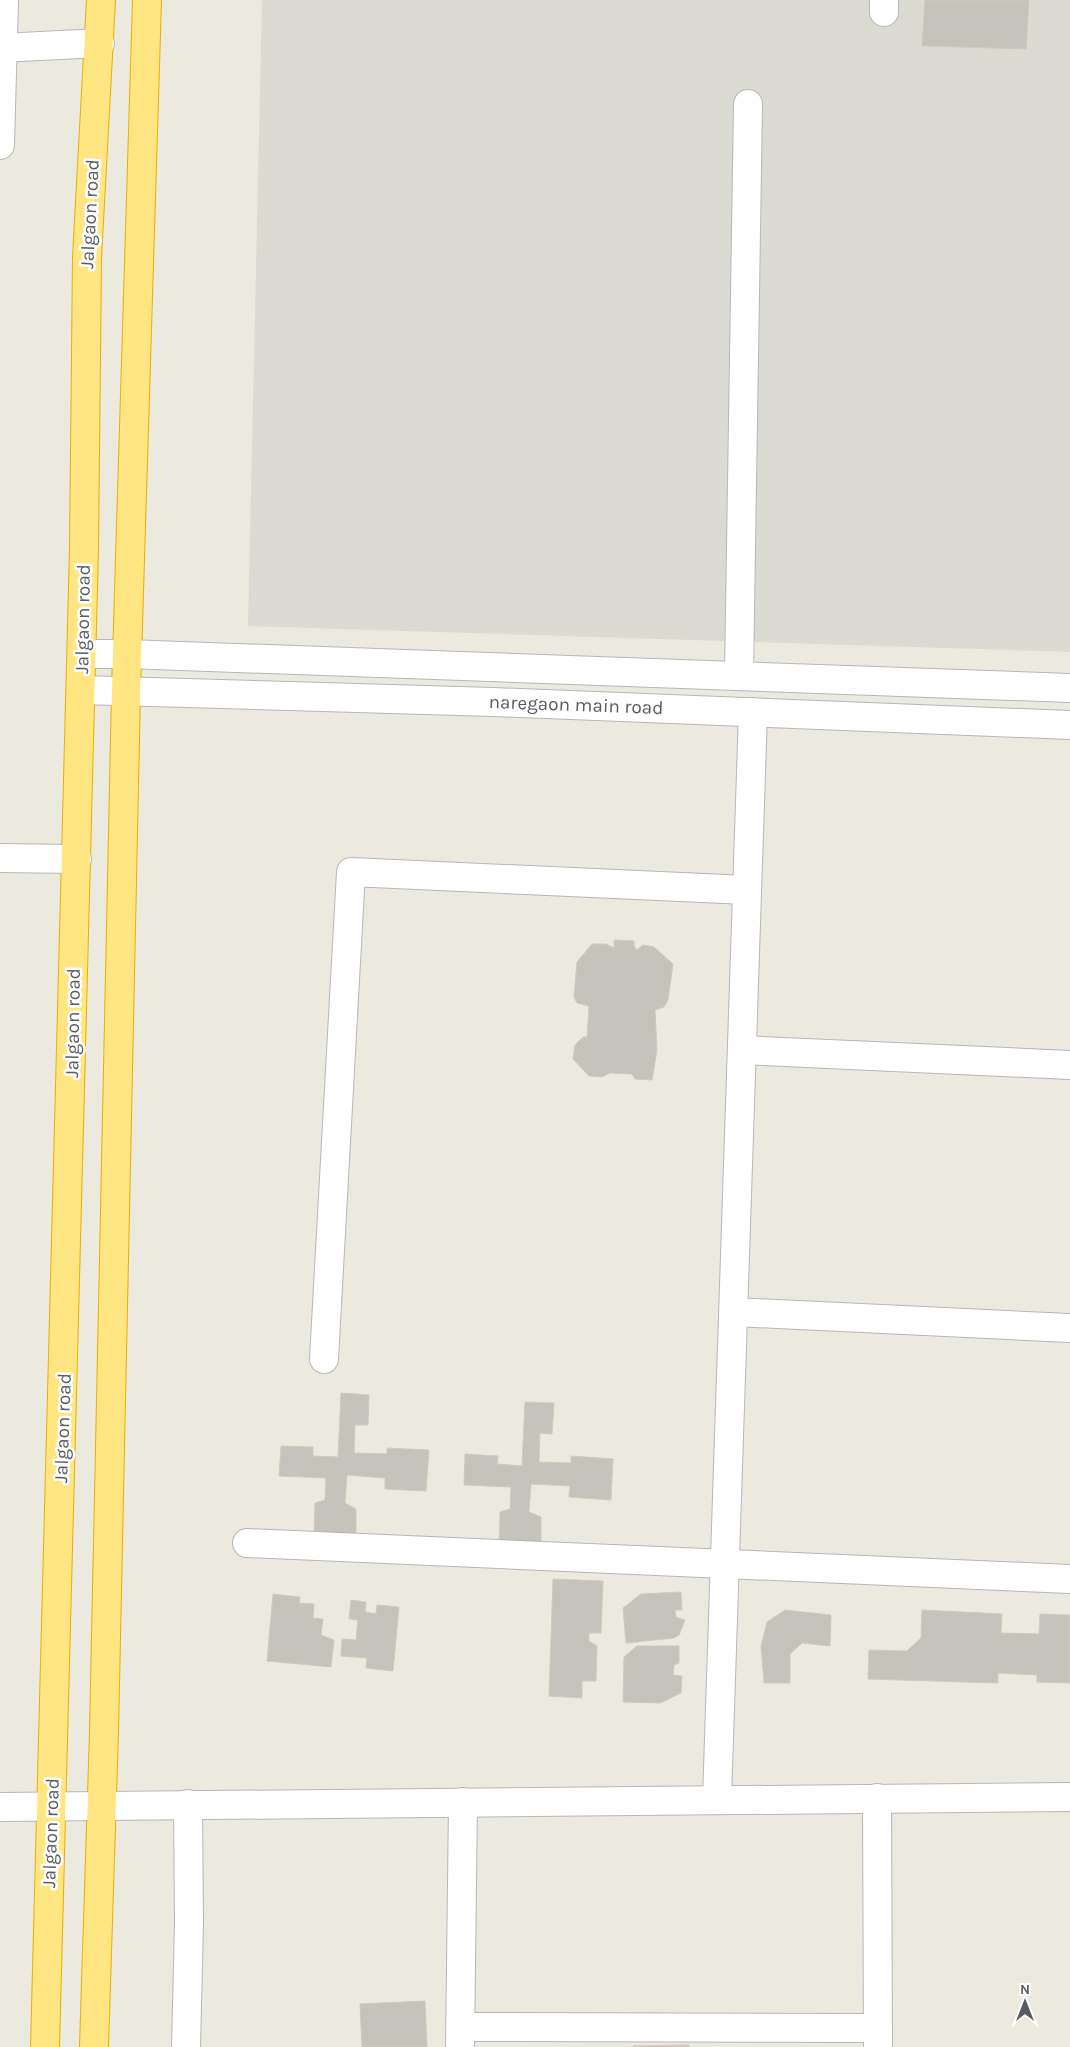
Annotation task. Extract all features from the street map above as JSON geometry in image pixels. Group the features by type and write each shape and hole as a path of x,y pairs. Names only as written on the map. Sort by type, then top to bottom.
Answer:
{"highway":[{"name":"Jalgaon road","path":"45,2047 82,654 87,258 101,0"},
{"path":"94,2047 102,1806 126,691 147,0"}],"street":[{"path":"0,145 1,48 4,0"},
{"path":"1,48 100,43"},
{"path":"738,675 748,104"},
{"name":"naregaon main road","path":"82,654 738,675 1070,688"},
{"name":"naregaon main road","path":"81,690 493,702 1070,725"},
{"path":"717,1799 753,712"},
{"path":"0,858 77,860"},
{"path":"324,1359 350,872 747,890"},
{"path":"742,1050 1070,1065"},
{"path":"734,1312 1070,1328"},
{"path":"247,1543 1070,1579"},
{"path":"0,1807 1070,1796"},
{"path":"463,1802 461,2037 878,2037 877,1798"},
{"path":"186,2047 189,1923 188,1804"}],"shaded area":[{"path":"262,0 1070,0 1070,652 248,626"}],"building":[{"path":"925,0 1029,0 1026,49 922,46"},
{"path":"614,940 634,941 634,946 637,950 643,945 654,947 673,964 668,1000 664,1007 655,1010 657,1050 652,1080 635,1079 632,1074 610,1073 602,1077 589,1076 573,1059 575,1045 583,1037 587,1037 589,1006 577,1003 574,997 577,962 592,944 606,944 614,948"},
{"path":"341,1393 369,1395 368,1425 355,1425 354,1453 387,1454 387,1448 429,1450 426,1491 385,1489 385,1478 347,1475 345,1503 356,1509 356,1539 314,1538 315,1503 325,1500 326,1478 279,1476 281,1446 313,1447 313,1456 338,1457"},
{"path":"525,1402 554,1403 552,1434 540,1433 539,1462 571,1463 571,1456 613,1459 611,1500 569,1497 570,1486 531,1484 529,1512 541,1517 541,1548 499,1547 500,1512 510,1509 511,1487 464,1485 465,1454 498,1456 497,1464 522,1466"},
{"path":"553,1579 603,1581 601,1633 589,1633 589,1641 597,1646 596,1681 582,1681 582,1698 549,1696"},
{"path":"681,1592 682,1610 675,1610 676,1617 685,1620 679,1635 674,1638 626,1643 623,1608 641,1594"},
{"path":"273,1594 300,1597 299,1603 314,1604 313,1618 323,1619 321,1635 334,1640 331,1667 267,1661"},
{"path":"351,1600 366,1602 365,1612 376,1614 377,1605 399,1607 393,1671 366,1668 367,1658 341,1656 342,1639 356,1640 358,1620 349,1619"},
{"path":"785,1610 831,1615 830,1646 802,1643 790,1654 790,1683 764,1683 761,1646 767,1622"},
{"path":"922,1610 1002,1614 1001,1633 1039,1634 1040,1614 1070,1615 1070,1683 1037,1682 1037,1675 998,1673 998,1683 868,1679 869,1650 907,1651 921,1638"},
{"path":"637,1646 679,1646 679,1663 674,1665 673,1675 682,1676 681,1693 660,1703 623,1702 624,1657"},
{"path":"425,2001 427,2047 362,2047 360,2004"},
{"path":"689,2045 689,2047 633,2047 633,2046"}]}
